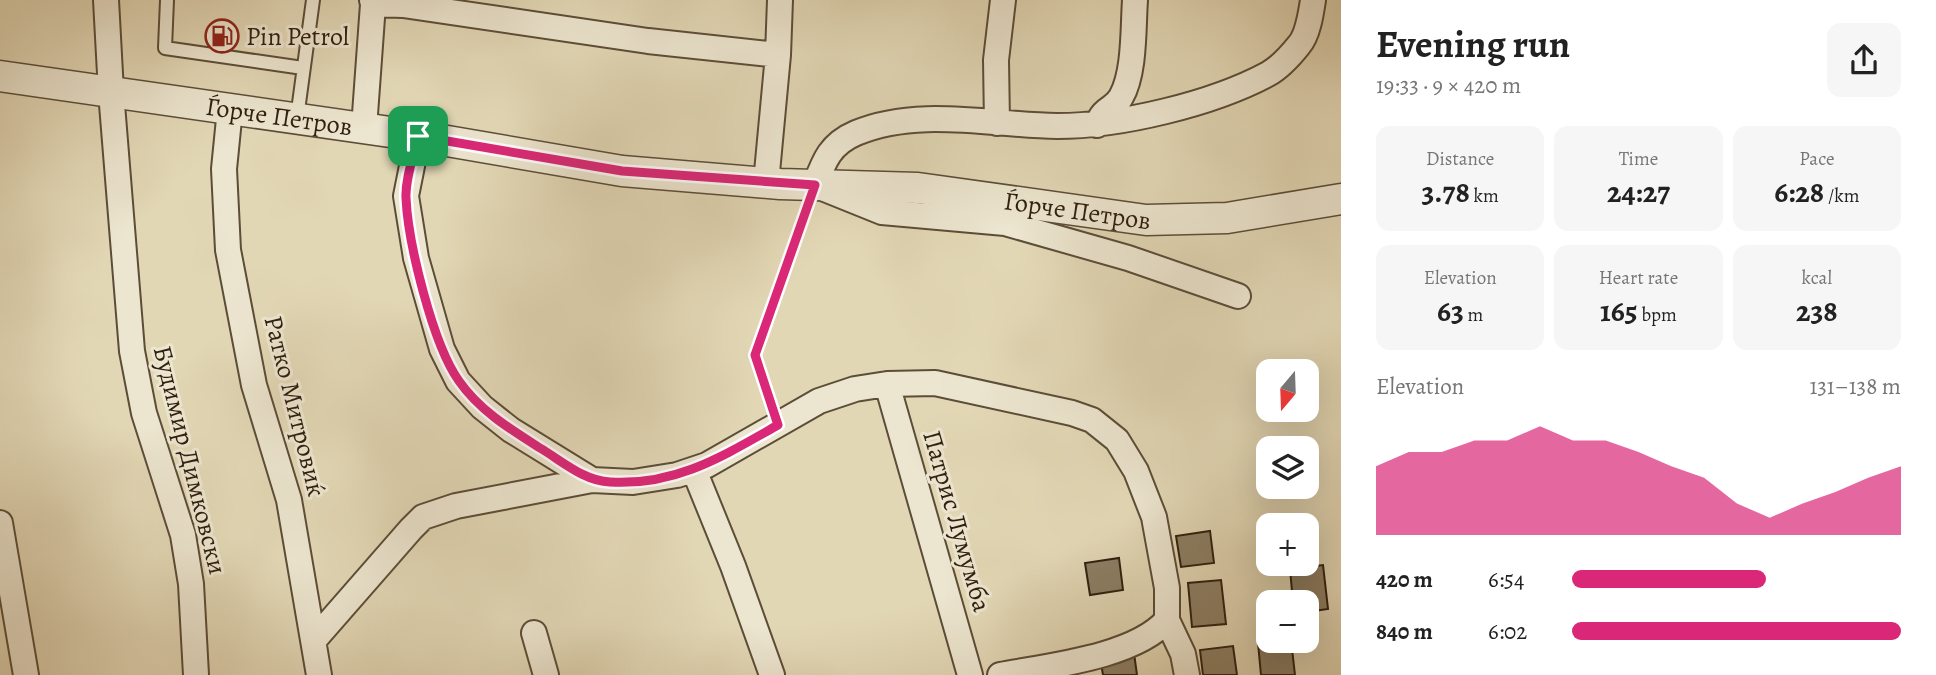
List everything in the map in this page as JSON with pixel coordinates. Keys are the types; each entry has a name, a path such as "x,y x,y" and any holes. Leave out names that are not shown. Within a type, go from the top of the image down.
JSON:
{"street":[{"path":"106,0 111,92"},
{"path":"766,183 778,55 780,0"},
{"path":"998,123 996,60 1003,0"},
{"path":"1097,125 1101,113 1121,99 1130,72 1135,0"},
{"path":"1238,296 1128,258 1005,223 883,212 815,185 827,153 855,133 898,122 948,119 1097,125 1186,105 1234,89 1270,73 1302,43 1314,0"},
{"path":"363,128 373,2 648,41 778,55"},
{"name":"Ѓорче Петров","path":"0,76 418,136 622,171 766,183 918,188 1146,220 1227,218 1341,199"},
{"name":"Будимир Димковски","path":"111,92 132,351 144,413 183,535 191,584 196,675"},
{"name":"Ратко Митровиќ","path":"230,109 224,169 228,250 254,385 289,500 319,675"},
{"path":"418,136 406,196 416,258 442,349 458,381 482,407 511,430 592,480"},
{"path":"314,640 423,517 456,506 592,480 633,482 677,475 694,470 819,401 855,389 887,384 935,383 1072,413 1091,420 1117,440 1136,471 1154,517 1167,588 1167,620 1183,654 1186,675"},
{"name":"Патрис Лумумба","path":"887,384 970,675"},
{"path":"694,470 733,566 772,675"},
{"path":"0,523 26,675"},
{"path":"1000,675 1088,658 1143,640 1167,620"},
{"path":"534,633 546,675"}],"lane":[{"path":"167,0 165,48 303,68"},
{"path":"297,118 313,0"}],"path":[{"path":"778,425 755,355 815,185"}],"building":[{"path":"1210,531 1214,563 1181,567 1176,536"},
{"path":"1119,558 1123,590 1090,595 1085,563"},
{"path":"1319,565 1323,565 1328,609 1319,610 1319,590 1292,590 1291,576 1319,576"},
{"path":"1221,580 1226,624 1192,627 1188,583"},
{"path":"1233,646 1237,675 1203,675 1200,650"},
{"path":"1134,653 1137,675 1103,675 1100,657"},
{"path":"1259,653 1292,653 1295,675 1261,675"}],"place":[{"name":"Pin Petrol","path":"222,36"}],"route":[{"path":"418,136 622,171 815,185 755,355 778,425 694,470 633,482 610,482 592,480 511,430 482,407 458,381 442,349 416,258 406,196 418,136"}]}
